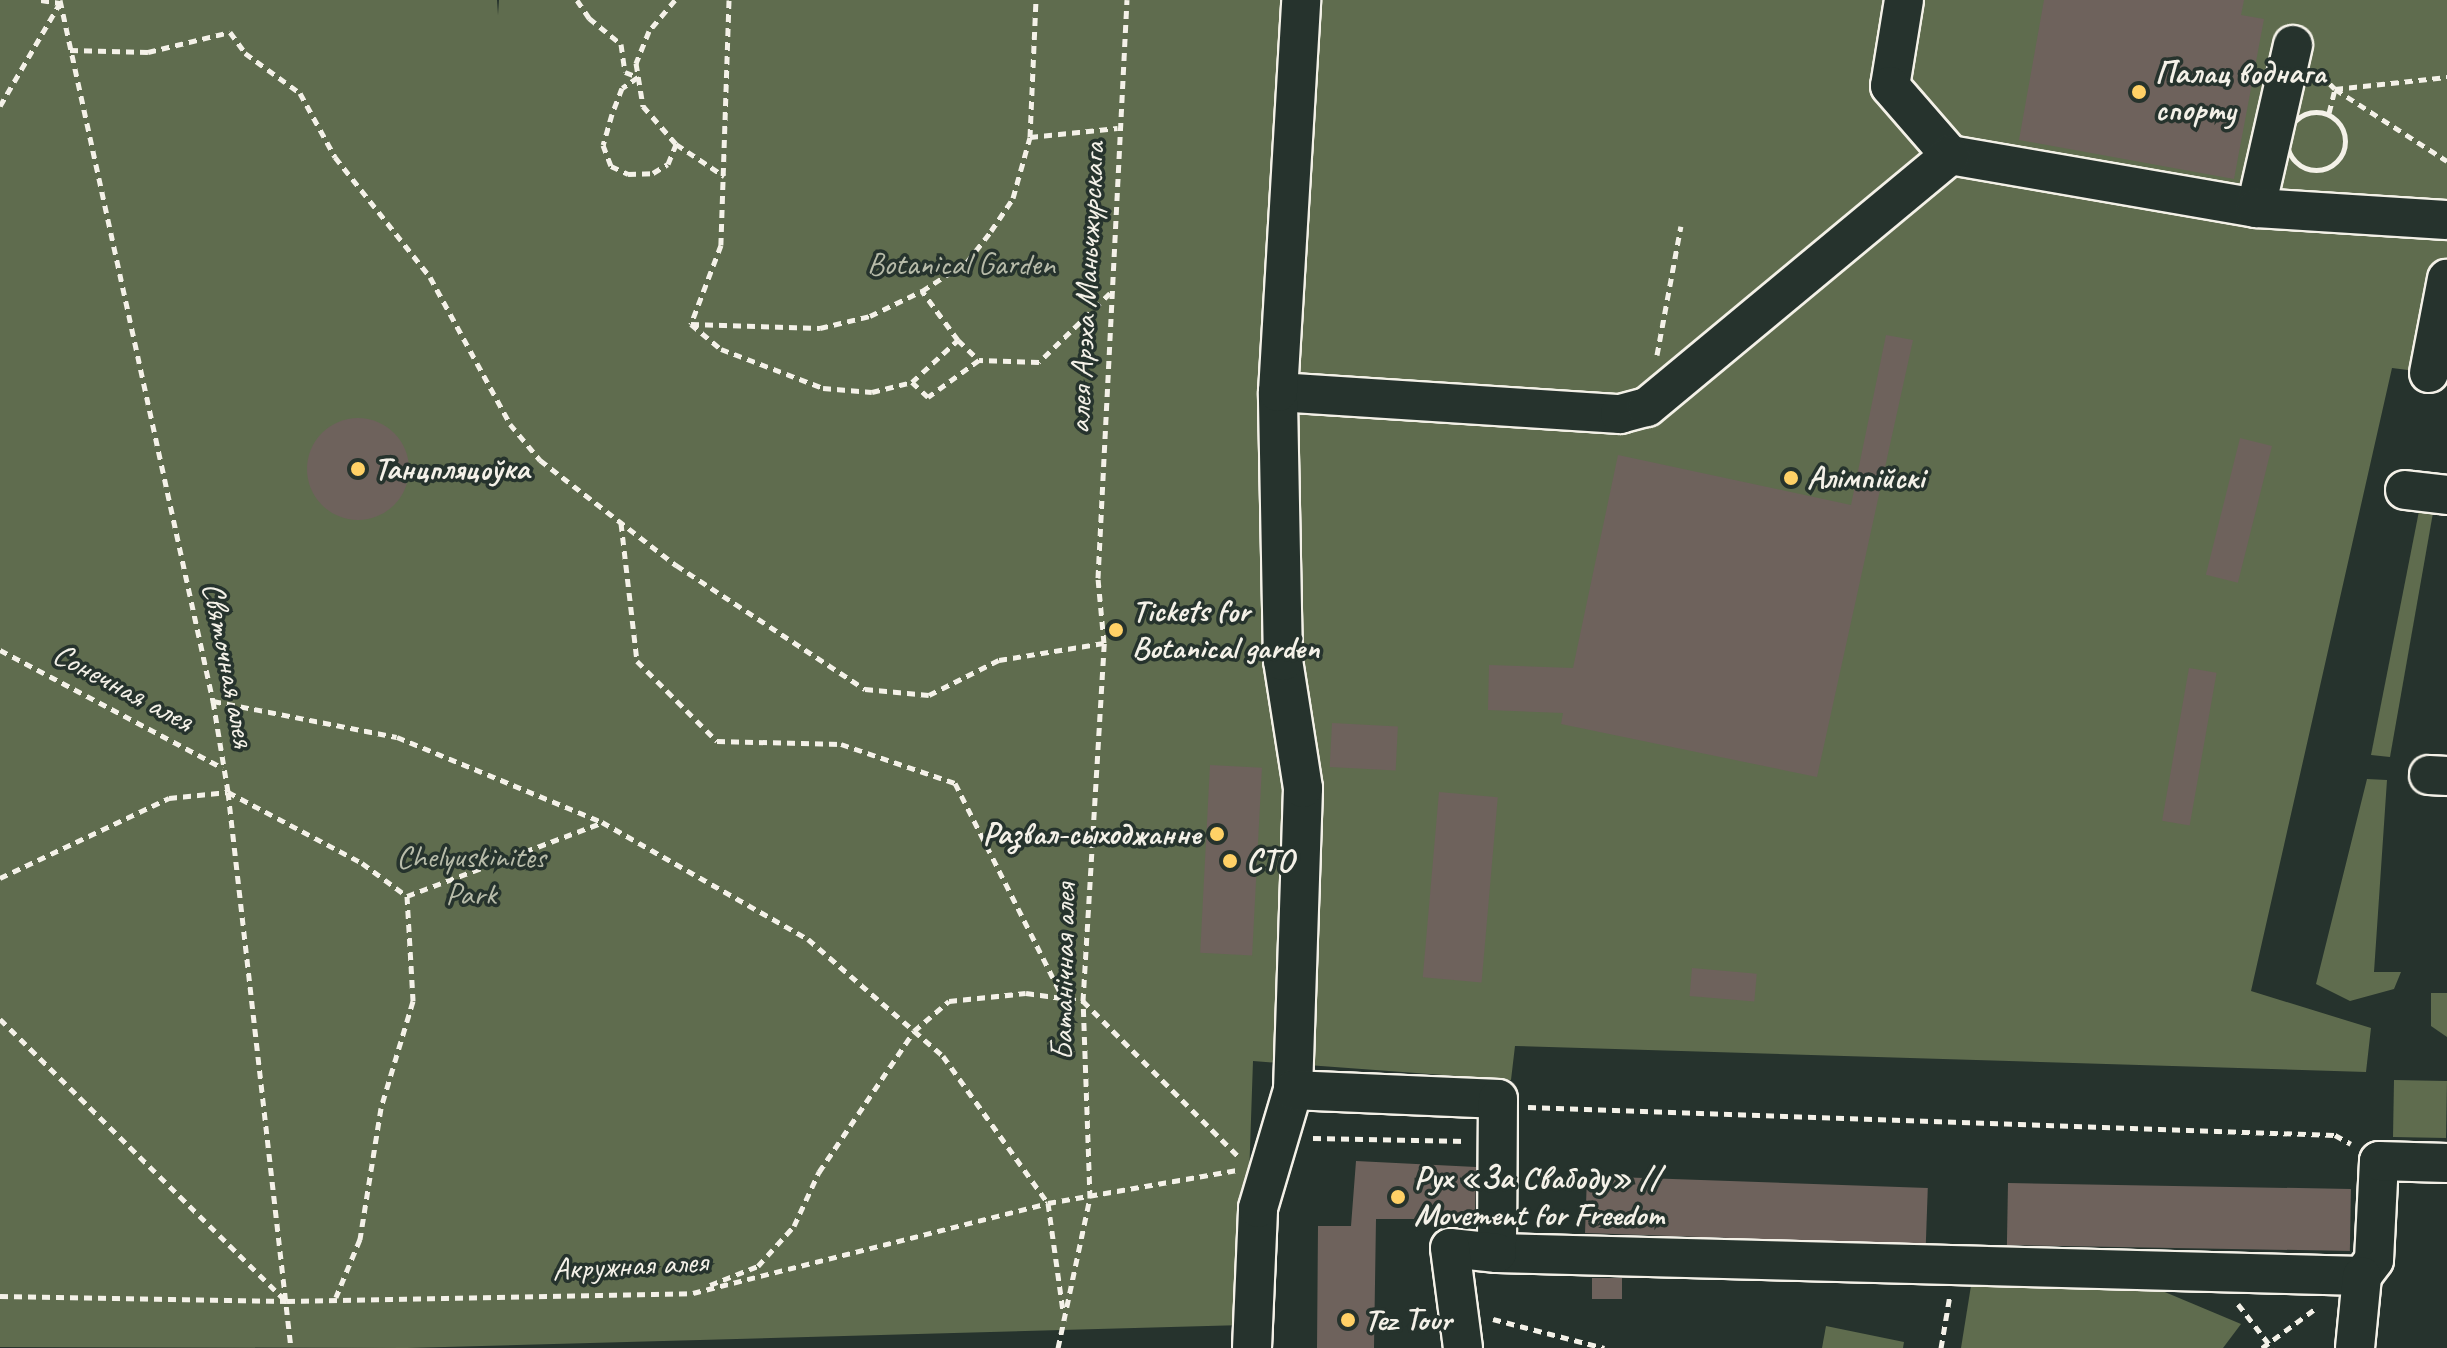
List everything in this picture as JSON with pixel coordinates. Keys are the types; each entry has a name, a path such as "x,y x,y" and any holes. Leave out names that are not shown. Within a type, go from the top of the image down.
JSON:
{"lane":[{"path":"1252,1348 1258,1208 1293,1090 1303,788 1283,661 1278,392 1301,0"},
{"path":"1904,0 1890,86 1950,155 2256,208 2447,220"},
{"path":"2256,208 2293,45"},
{"path":"1278,392 1620,414 1647,407 1950,155"},
{"path":"2429,373 2447,279"},
{"path":"2405,490 2447,495"},
{"path":"1293,1090 1498,1099 1497,1253"},
{"path":"2355,1348 2362,1276 2374,1260 2379,1161 2447,1163"},
{"path":"1463,1348 1450,1248 1497,1253 2362,1276"}],"path":[{"path":"0,106 59,1 41,0"},
{"path":"577,0 589,18 621,44 625,72 638,77"},
{"path":"675,0 649,31 636,63 643,106 676,144 724,176"},
{"path":"691,324 721,245 729,0"},
{"path":"691,324 820,328 870,316 922,291 967,262 1013,198 1030,137 1036,0"},
{"name":"алея Арэха Маньчжурскага","path":"1098,578 1118,128 1127,0"},
{"name":"Святочная алея","path":"59,1 213,701 228,792 291,1348"},
{"path":"70,50 148,52 230,32 245,53 300,93 335,157 430,277 510,424 540,460 621,523 790,643 865,689 929,695 999,660 1104,643"},
{"path":"2293,45 2335,89 2447,161"},
{"path":"638,77 622,88 612,114 603,145 611,166 628,174 653,173 668,164 676,144"},
{"path":"2335,89 2447,77"},
{"path":"2329,113 2335,89"},
{"path":"2329,113 2342,125 2346,142 2341,158 2327,169 2309,170 2294,161 2287,147 2288,130 2305,114 2329,113"},
{"path":"1030,137 1118,128"},
{"path":"1647,407 1681,226"},
{"path":"922,291 958,340 979,360"},
{"path":"912,382 928,397 979,360 1039,362 1110,293"},
{"path":"691,324 721,349 823,388 872,392 912,382 958,340"},
{"path":"621,523 637,661 717,741 841,744 955,783 1064,999"},
{"name":"Батанічная алея","path":"1063,1317 1090,1198 1083,1001 1104,643 1098,578"},
{"name":"Сонечная алея","path":"0,650 224,768"},
{"path":"213,701 397,737 602,822 808,939 943,1056 1048,1203 1063,1317 1058,1348"},
{"path":"0,878 169,798 228,792 362,863 407,896"},
{"path":"407,896 602,822"},
{"path":"336,1297 360,1239 381,1108 413,1001 407,896"},
{"path":"693,1293 758,1266 794,1226 819,1172 914,1031 949,1001 1026,993 1083,1001"},
{"name":"Акружная алея","path":"0,1296 287,1301 336,1297 693,1293 1048,1203 1090,1198 1249,1167 1083,1001"},
{"path":"0,1019 287,1301"},
{"path":"1498,1106 2335,1135 2379,1161"},
{"path":"1308,1138 1473,1141"},
{"path":"1941,1348 1954,1266"},
{"path":"2217,1274 2272,1348"},
{"path":"1458,1310 1604,1348"}],"green space":[{"path":"0,0 497,0 498,15 499,0 2447,0 2447,375 2392,368 2251,991 2371,1028 2366,1072 1515,1046 1511,1080 1253,1061 1244,1325 407,1348 0,1347"},
{"path":"2420,506 2434,507 2390,757 2371,755"},
{"path":"2367,779 2387,780 2374,972 2401,972 2394,989 2350,1001 2316,984"},
{"path":"2431,993 2447,993 2447,1037 2431,1026"},
{"path":"2394,1080 2447,1081 2446,1138 2393,1137"},
{"path":"1974,1267 2160,1290 2241,1324 2223,1348 1961,1348"},
{"path":"1826,1326 1904,1342 1903,1348 1822,1348"}],"building":[{"name":"Палац воднага спорту","path":"2044,0 2244,0 2241,15 2264,19 2234,179 2019,140"},
{"path":"1886,335 1913,340 1817,777 1561,724 1563,713 1488,710 1489,665 1573,668 1618,455 1851,505"},
{"name":"Танцпляцоўка","path":"358,418 378,422 394,433 405,449 409,469 405,489 394,505 378,516 358,520 338,516 322,505 311,489 307,469 311,449 322,433 338,422"},
{"path":"2240,438 2272,446 2238,583 2206,575"},
{"path":"2189,668 2217,673 2190,826 2162,821"},
{"path":"1332,723 1398,726 1396,770 1330,767"},
{"name":"СТО","path":"1210,765 1262,768 1252,955 1200,953"},
{"path":"1439,792 1498,797 1482,982 1423,977"},
{"path":"1692,968 1757,974 1754,1002 1690,996"},
{"path":"1356,1161 1476,1167 1475,1219 1376,1219 1374,1348 1317,1348 1318,1226 1351,1226"},
{"path":"1587,1176 1928,1188 1926,1245 1585,1233"},
{"path":"2008,1183 2351,1189 2350,1251 2007,1245"},
{"path":"1592,1278 1622,1278 1622,1299 1592,1299"}],"place":[{"name":"Палац воднага спорту","path":"2139,92"},
{"name":"Танцпляцоўка","path":"358,469"},
{"name":"Алімпійскі","path":"1791,478"},
{"name":"Tickets for Botanical garden","path":"1116,630"},
{"name":"Развал-сыходжанне","path":"1217,834"},
{"name":"СТО","path":"1230,861"},
{"name":"Рух «За Свабоду» // Movement for Freedom","path":"1398,1197"},
{"name":"Tez Tour","path":"1348,1320"}],"park label":[{"name":"Botanical Garden","path":"961,264"},
{"name":"Chelyuskinites Park","path":"471,876"}]}
